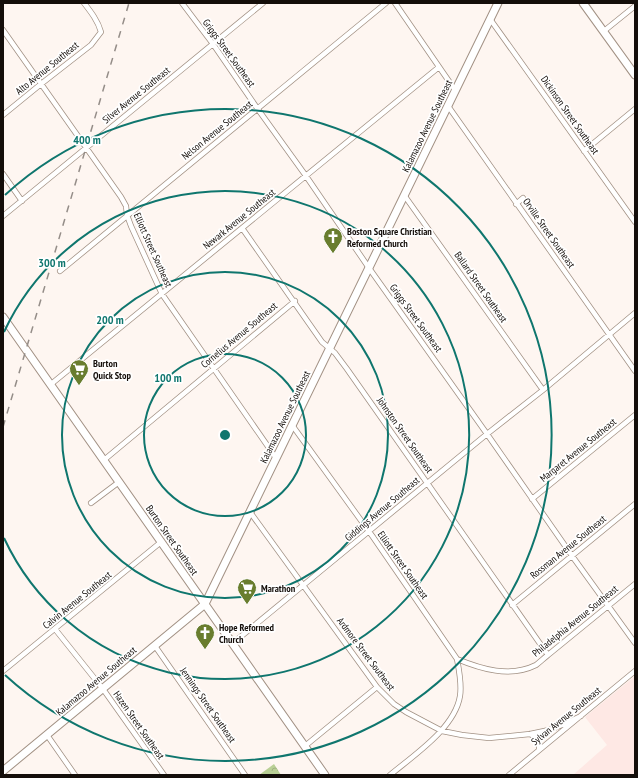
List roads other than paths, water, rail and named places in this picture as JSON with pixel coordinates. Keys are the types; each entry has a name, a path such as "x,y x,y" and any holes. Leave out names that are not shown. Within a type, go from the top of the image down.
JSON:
{"main road":[{"name":"Kalamazoo Avenue Southeast","path":"3,771 205,604 498,3"},
{"path":"583,3 635,75"},
{"name":"Burton Street Southeast","path":"3,317 325,775"}],"street":[{"name":"Alto Avenue Southeast","path":"3,115 40,84 91,45 101,32 96,20 84,3"},
{"name":"Griggs Street Southeast","path":"182,3 213,44 369,268 635,643"},
{"name":"Silver Avenue Southeast","path":"3,216 263,3"},
{"name":"Nelson Avenue Southeast","path":"60,271 386,3"},
{"path":"395,3 455,90"},
{"path":"604,31 635,6"},
{"name":"Dickinson Street Southeast","path":"490,19 635,222"},
{"name":"Elliott Street Southeast","path":"3,30 121,197 126,206 127,215 131,226 162,294 276,458"},
{"name":"Newark Avenue Southeast","path":"50,385 439,68"},
{"name":"Orville Street Southeast","path":"448,106 635,371"},
{"path":"584,150 635,109"},
{"path":"3,174 22,201"},
{"name":"Ballard Street Southeast","path":"404,195 543,390"},
{"path":"516,204 523,198"},
{"name":"Johnston Street Southeast","path":"242,228 295,301 322,342 335,353 347,369 548,655"},
{"name":"Cornelius Avenue Southeast","path":"104,460 295,301"},
{"name":"Giddings Avenue Southeast","path":"233,643 635,314"},
{"name":"Margaret Avenue Southeast","path":"532,499 635,415"},
{"name":"Elliott Street Southeast","path":"292,425 369,531 457,659"},
{"path":"91,503 119,482"},
{"name":"Rossman Avenue Southeast","path":"512,605 635,504"},
{"name":"Ardmore Street Southeast","path":"250,512 377,687 394,704 406,712 442,731 489,738 530,734 549,730 581,716"},
{"name":"Calvin Avenue Southeast","path":"3,671 161,542"},
{"name":"Philadelphia Avenue Southeast","path":"457,659 498,671 522,669 536,664 635,584"},
{"name":"Hazen Street Southeast","path":"55,629 103,688 164,775"},
{"name":"Jennings Street Southeast","path":"155,646 245,775"},
{"path":"390,775 442,731 457,708 460,695 460,672 457,659"},
{"name":"Sylvan Avenue Southeast","path":"509,775 635,671"},
{"path":"305,746 377,687"},
{"path":"530,734 535,736 540,744 539,750"},
{"path":"47,735 75,775"}],"railway":[{"path":"3,427 129,3"}],"place":[{"name":"Boston Square Christian Reformed Church","path":"333,254"},
{"name":"Burton Quick Stop","path":"79,386"},
{"name":"Marathon","path":"247,605"},
{"name":"Hope Reformed Church","path":"205,650"}]}
